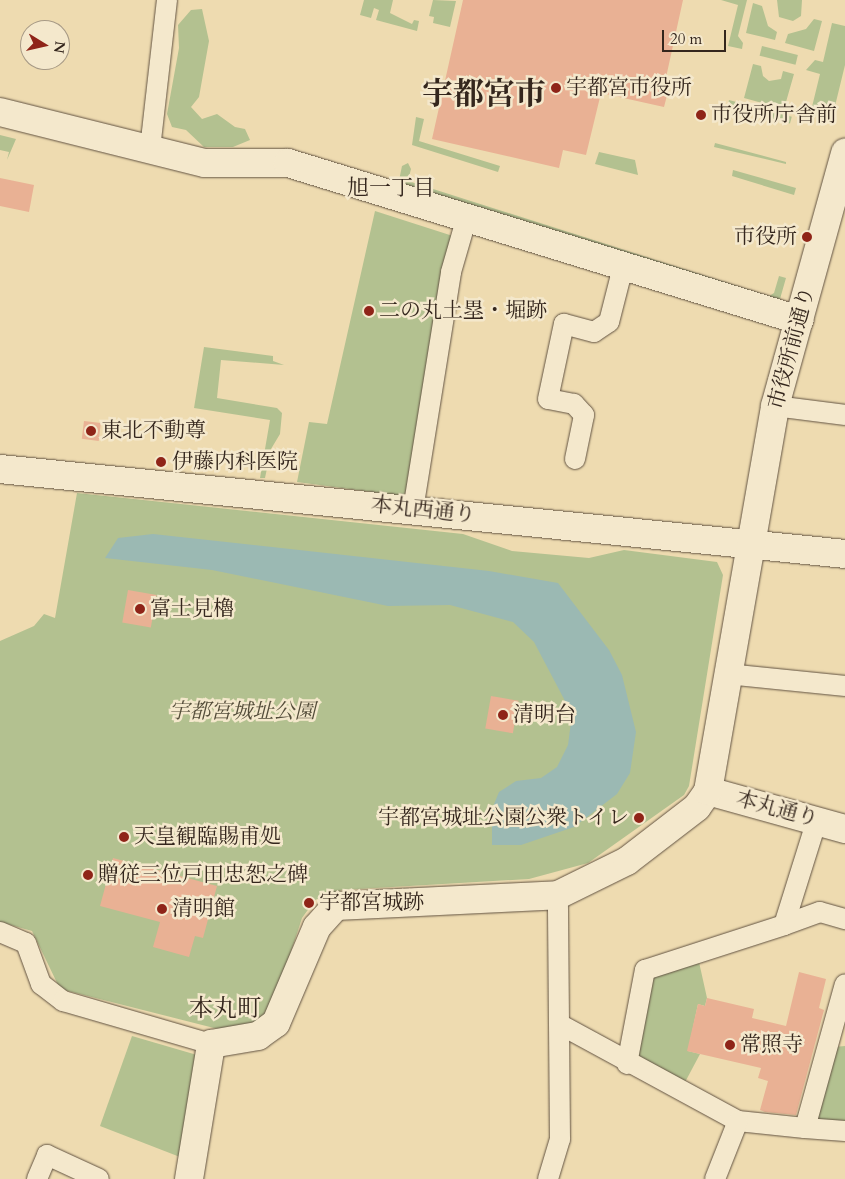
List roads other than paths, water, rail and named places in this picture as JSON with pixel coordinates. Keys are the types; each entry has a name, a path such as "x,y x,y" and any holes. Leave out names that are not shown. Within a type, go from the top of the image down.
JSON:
{"street":[{"path":"150,149 167,0"},
{"path":"0,112 205,163 288,163 466,220 799,320"},
{"name":"市役所前通り","path":"708,790 748,544 775,406 843,168"},
{"path":"413,510 450,272 466,220"},
{"path":"575,459 584,416 574,404 548,399 564,324 594,332 609,322 623,266"},
{"path":"775,406 845,415"},
{"name":"本丸西通り","path":"0,469 845,554"},
{"path":"727,674 845,686"},
{"path":"0,932 26,943 41,984 63,1001 211,1044 258,1036 276,1023 317,927 336,906 558,895 628,861 697,807 708,790"},
{"name":"本丸通り","path":"708,790 845,829"},
{"path":"784,925 817,820"},
{"path":"548,1179 560,1139 561,1025 558,895"},
{"path":"627,1064 645,970 820,912 845,919"},
{"path":"805,1128 838,1034 845,984"},
{"path":"561,1025 627,1064 738,1121 845,1131"},
{"path":"189,1179 211,1044"},
{"path":"715,1179 738,1121"},
{"path":"36,1179 47,1155 99,1179"}],"water":[{"path":"153,534 489,571 558,583 609,650 622,675 636,732 630,773 617,794 574,827 521,845 492,845 492,809 499,792 516,781 541,778 557,767 568,745 571,722 564,699 534,642 513,622 450,605 388,606 212,570 105,558 118,538"}],"place":[{"name":"宇都宮市役所","path":"556,88"},
{"name":"市役所庁舎前","path":"701,115"},
{"name":"市役所","path":"807,237"},
{"name":"二の丸土塁・堀跡","path":"369,311"},
{"name":"東北不動尊","path":"91,431"},
{"name":"伊藤内科医院","path":"161,462"},
{"name":"富士見櫓","path":"140,609"},
{"name":"清明台","path":"503,715"},
{"name":"宇都宮城址公園公衆トイレ","path":"639,818"},
{"name":"天皇観臨賜甫処","path":"124,837"},
{"name":"贈従三位戸田忠恕之碑","path":"88,875"},
{"name":"宇都宮城跡","path":"309,903"},
{"name":"清明館","path":"162,909"},
{"name":"常照寺","path":"730,1045"}],"district":[{"name":"宇都宮市","path":"484,95"},
{"name":"旭一丁目","path":"391,189"},
{"name":"本丸町","path":"225,1009"}],"park label":[{"name":"宇都宮城址公園","path":"242,712"}]}
